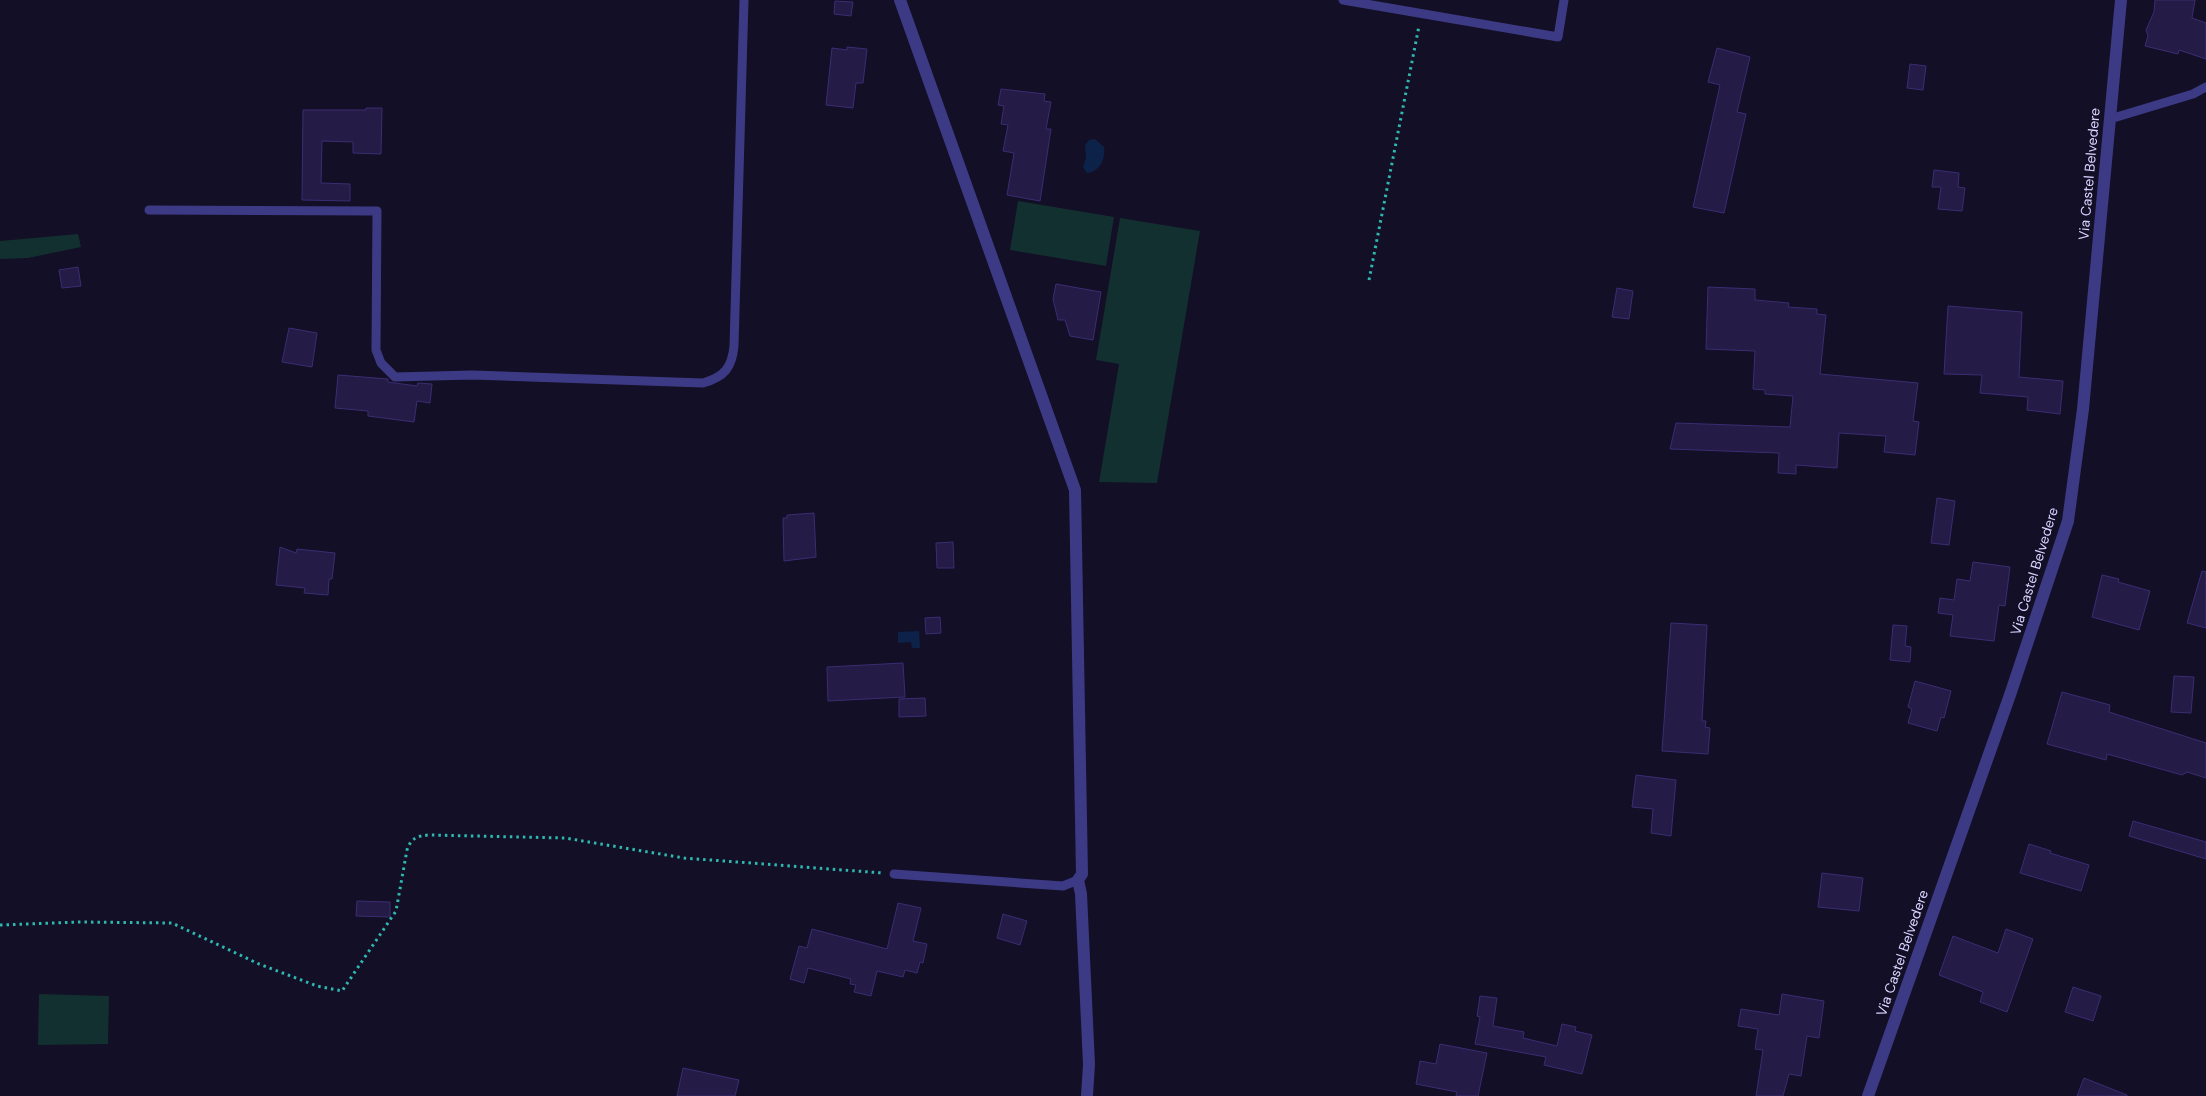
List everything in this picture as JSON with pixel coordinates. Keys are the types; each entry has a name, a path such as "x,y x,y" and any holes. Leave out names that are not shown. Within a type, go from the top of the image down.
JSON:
{"street":[{"path":"900,0 1074,490 1082,874 1078,880 1081,894 1089,1054 1087,1096"},
{"name":"Via Castel Belvedere","path":"1868,1096 2011,692 2068,521 2083,408 2121,0"}],"lane":[{"path":"148,210 377,210 376,350 381,363 395,377 472,375 703,382 718,378 726,370 733,358 734,346 744,0"},
{"path":"1343,0 1558,37 1564,0"},
{"path":"2110,119 2193,94 2206,87"},
{"path":"894,874 1063,886 1078,880"}],"path":[{"path":"1369,280 1421,13"},
{"path":"0,925 80,922 172,923 259,964 317,986 342,991 396,911 407,850 410,842 417,836 429,834 564,838 684,858 894,874"}],"green space":[{"path":"1018,201 1114,217 1106,266 1010,250"},
{"path":"1120,218 1200,231 1157,483 1099,482 1119,364 1096,360"},
{"path":"78,234 81,247 28,258 0,259 0,241"},
{"path":"39,994 109,996 108,1044 38,1045"}],"water":[{"path":"1095,139 1104,147 1104,156 1099,167 1087,173 1083,167 1086,158 1085,145 1089,140"},
{"path":"919,631 920,648 912,648 911,642 898,643 898,632"}],"building":[{"path":"2155,0 2195,0 2192,18 2206,23 2206,59 2179,50 2178,54 2145,46 2148,36 2146,30 2154,12"},
{"path":"835,1 853,2 851,16 834,14"},
{"path":"847,47 867,49 863,83 856,83 853,108 826,105 832,48 847,50"},
{"path":"1717,48 1750,57 1737,112 1746,114 1724,213 1693,207 1720,85 1708,82"},
{"path":"1910,64 1926,66 1923,90 1907,88"},
{"path":"1001,89 1045,94 1044,101 1051,102 1046,129 1051,129 1040,201 1007,195 1014,153 1003,151 1008,125 1001,124 1004,106 998,105"},
{"path":"366,108 382,108 381,154 353,153 353,142 322,141 321,183 350,184 350,201 302,200 303,110 366,110"},
{"path":"1934,170 1959,173 1958,187 1965,188 1962,211 1938,209 1941,187 1932,187"},
{"path":"78,267 81,286 62,288 59,270"},
{"path":"1056,284 1101,292 1093,340 1070,336 1065,320 1058,320 1053,299"},
{"path":"1708,287 1755,289 1755,300 1789,303 1788,307 1817,309 1817,314 1826,315 1820,374 1918,383 1913,421 1919,422 1915,455 1884,452 1886,436 1839,433 1837,468 1796,465 1796,474 1778,473 1779,453 1670,449 1676,423 1790,427 1793,396 1765,394 1765,390 1753,389 1755,351 1706,349"},
{"path":"1617,288 1633,291 1629,319 1612,317"},
{"path":"1948,306 2022,312 2019,377 2063,381 2060,414 2027,410 2028,397 1980,393 1982,375 1944,374"},
{"path":"289,328 317,333 312,367 282,362"},
{"path":"338,375 388,379 388,382 417,386 418,383 432,384 430,403 417,401 414,422 368,416 368,411 335,408"},
{"path":"1937,498 1955,501 1949,545 1931,543"},
{"path":"814,513 816,557 784,561 783,518 787,518 787,515"},
{"path":"953,542 954,568 937,568 936,543"},
{"path":"280,547 296,553 297,549 335,553 332,579 329,579 328,595 304,593 305,588 276,585"},
{"path":"1973,562 2010,567 2005,606 1999,605 1994,641 1950,636 1953,615 1938,613 1940,598 1954,600 1957,579 1970,581"},
{"path":"2202,571 2206,572 2206,628 2187,623"},
{"path":"2102,575 2119,579 2118,582 2150,591 2139,630 2092,617"},
{"path":"940,617 941,633 926,634 925,618"},
{"path":"1671,623 1707,625 1702,721 1706,721 1705,727 1710,728 1708,754 1662,751"},
{"path":"1893,625 1907,626 1905,646 1911,647 1910,662 1890,660"},
{"path":"903,663 905,697 828,701 827,667"},
{"path":"2174,676 2194,677 2191,713 2171,712"},
{"path":"1915,681 1951,691 1944,718 1941,717 1937,731 1908,723 1912,709 1908,707"},
{"path":"2062,692 2110,705 2109,712 2206,743 2206,778 2187,772 2182,775 2107,754 2106,760 2047,744"},
{"path":"925,698 926,716 899,717 899,699"},
{"path":"1636,775 1676,780 1671,836 1651,833 1653,809 1632,807"},
{"path":"2133,821 2206,842 2206,859 2129,836"},
{"path":"2029,844 2051,851 2050,853 2089,865 2081,891 2020,873"},
{"path":"1822,873 1863,878 1859,911 1818,907"},
{"path":"357,901 390,902 390,917 356,916"},
{"path":"898,903 921,908 913,941 927,944 923,963 920,962 917,973 905,970 903,977 877,971 871,996 854,992 856,985 850,984 851,979 808,968 804,983 790,979 799,946 807,948 812,929 887,949"},
{"path":"1003,914 1027,921 1020,945 997,938"},
{"path":"2006,929 2033,939 2007,1012 1980,1002 1983,992 1939,975 1953,936 1998,953"},
{"path":"2073,987 2101,996 2093,1021 2065,1012"},
{"path":"1782,994 1824,1001 1819,1038 1807,1036 1801,1076 1789,1074 1783,1096 1756,1096 1763,1050 1755,1049 1758,1029 1738,1026 1741,1009 1779,1015"},
{"path":"1480,996 1497,998 1493,1026 1524,1032 1523,1038 1557,1046 1562,1024 1576,1027 1575,1031 1592,1035 1582,1074 1544,1065 1546,1057 1475,1044 1480,1017 1477,1016"},
{"path":"1440,1044 1487,1053 1478,1096 1456,1096 1457,1092 1416,1084 1420,1061 1436,1064"},
{"path":"683,1068 739,1080 735,1096 677,1096"},
{"path":"2084,1078 2127,1095 2127,1096 2077,1096"}]}
